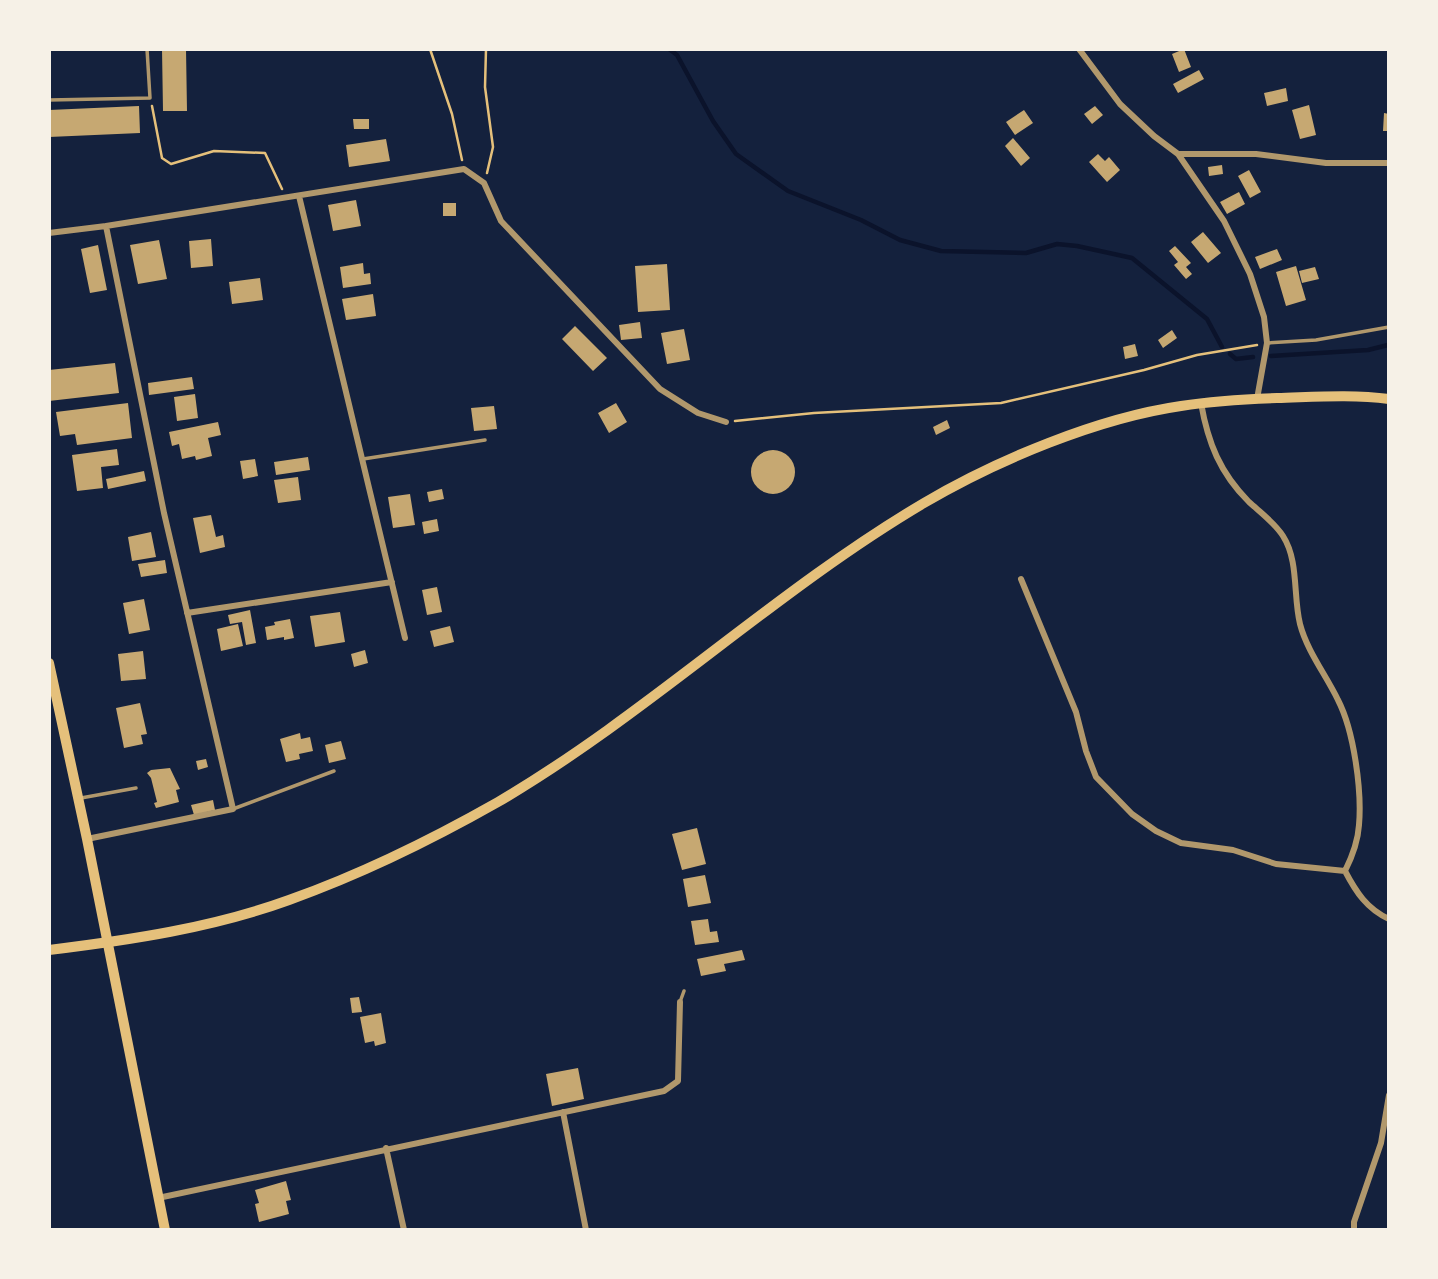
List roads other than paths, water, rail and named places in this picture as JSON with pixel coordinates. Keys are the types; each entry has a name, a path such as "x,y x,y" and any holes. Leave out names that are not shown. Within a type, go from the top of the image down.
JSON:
{"highway":[{"path":"49,950 165,933 220,921 288,901 419,846 501,800 598,737 872,535 925,502 1020,455 1077,433 1179,406 1257,398 1389,398"}],"main road":[{"path":"49,663 79,799 165,1230"}],"street":[{"path":"1079,49 1120,104 1178,155 1224,221 1250,274 1264,317 1267,343 1257,398"},
{"path":"1178,155 1256,155 1326,163 1389,163"},
{"path":"49,233 464,169 484,183 501,221 660,389 698,413 726,422"},
{"path":"299,196 405,638"},
{"path":"87,839 233,809 164,513 106,226"},
{"path":"1201,404 1208,439 1223,469 1240,493 1282,534 1294,575 1300,625 1340,704 1349,733 1360,806 1359,828 1345,871 1362,899 1377,913 1389,919"},
{"path":"1021,579 1076,712 1096,777 1132,814 1156,831 1181,843 1233,850 1276,864 1345,871"},
{"path":"187,613 392,582"},
{"path":"158,1198 664,1091 678,1081 680,1002"},
{"path":"1354,1230 1354,1222 1381,1143 1389,1095"},
{"path":"563,1112 586,1230"},
{"path":"386,1149 404,1230"}],"lane":[{"path":"49,100 150,98 147,49"},
{"path":"1267,343 1316,340 1389,327"},
{"path":"361,460 485,440"},
{"path":"233,809 334,771"},
{"path":"79,799 136,788"},
{"path":"680,1002 684,990"}],"waterway":[{"path":"669,49 677,55 713,121 736,154 788,191 861,220 900,240 941,251 1026,253 1057,244 1132,258 1207,319 1222,347"},
{"path":"1271,356 1368,350 1388,345"},
{"path":"1230,354 1236,359 1253,357"}]}
